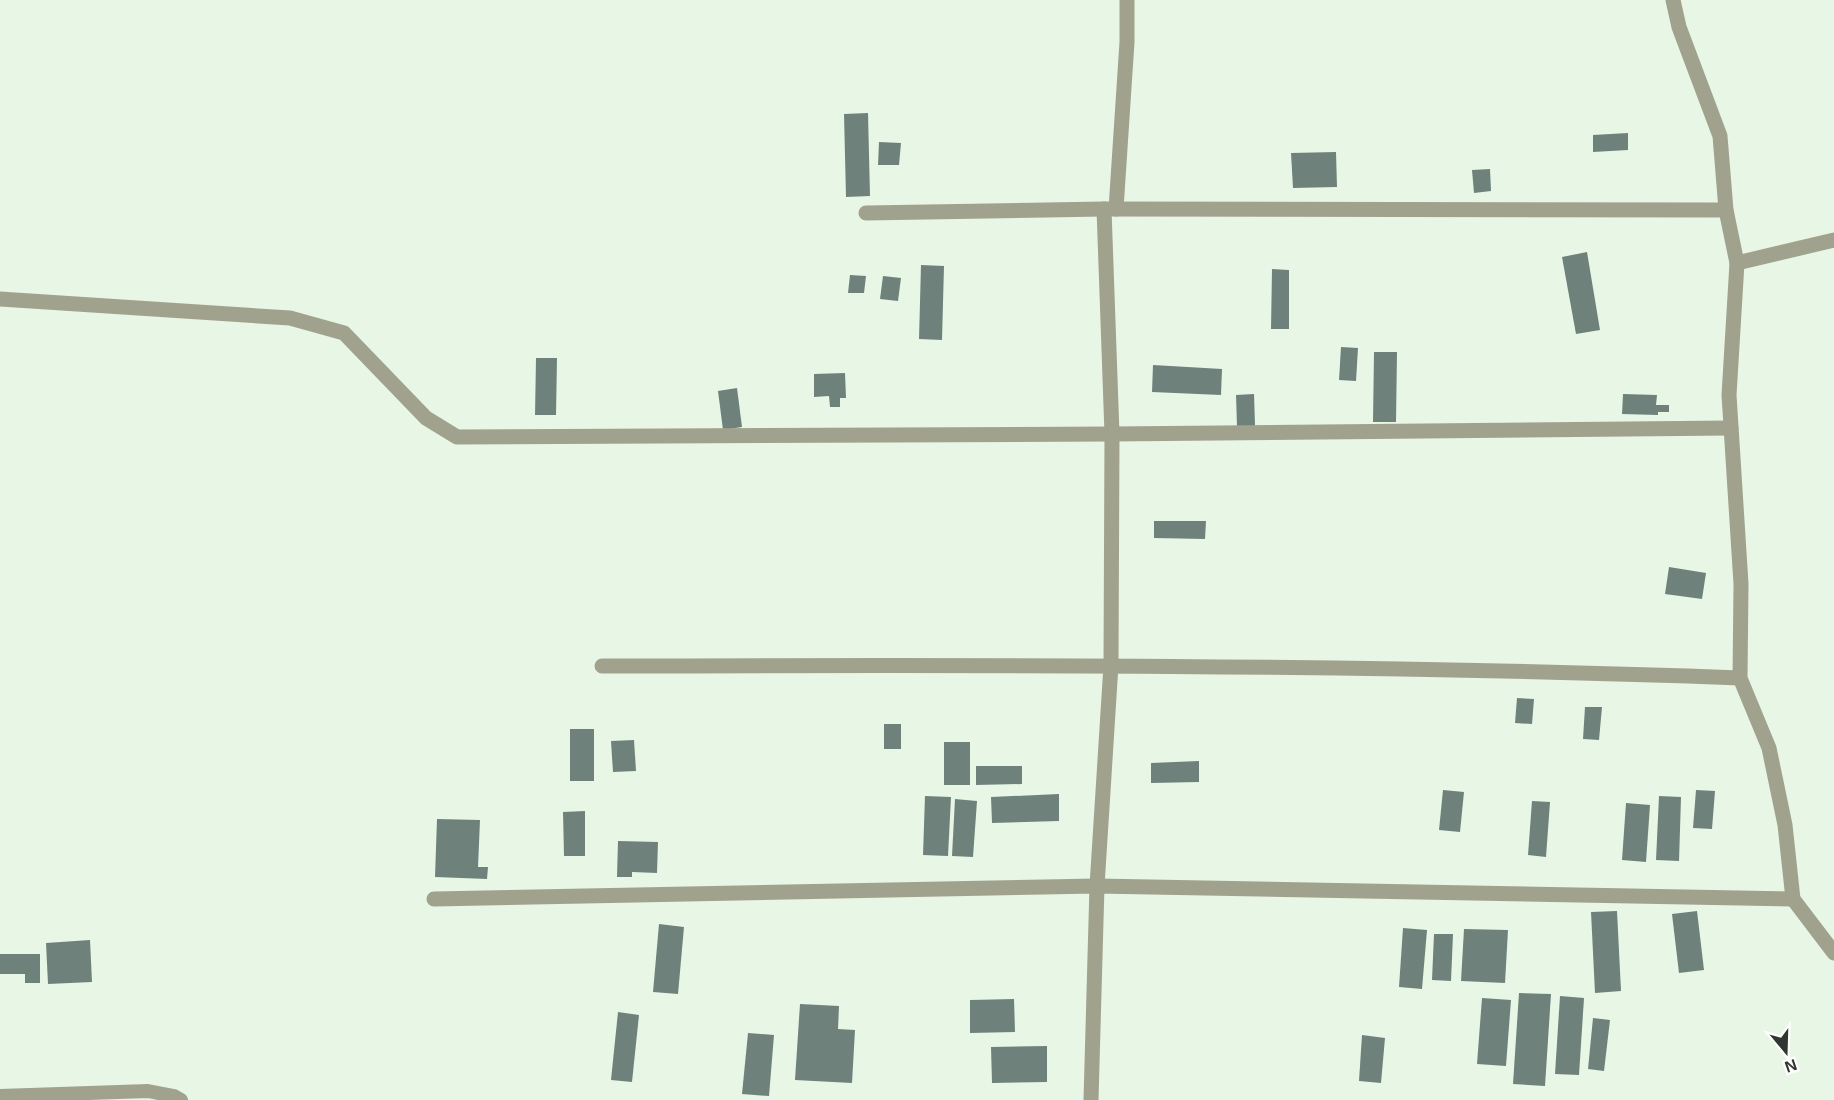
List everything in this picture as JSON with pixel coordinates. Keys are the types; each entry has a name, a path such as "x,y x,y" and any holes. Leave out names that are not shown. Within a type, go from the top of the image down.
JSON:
{"street":[{"path":"1091,1100 1097,886 1111,665 1110,209 1127,42 1127,0"},
{"path":"1673,0 1679,27 1720,136 1726,210 1737,263 1729,395 1741,584 1740,678 1769,748 1785,825 1793,899 1834,953"},
{"path":"866,213 1110,209 1726,210"},
{"path":"1737,263 1834,240"},
{"path":"0,299 290,318 344,333 426,418 457,437 1731,428"},
{"path":"602,666 1111,665 1544,671 1740,678"},
{"path":"434,899 1097,886 1793,899"}],"lane":[{"path":"0,1096 148,1091 174,1095 182,1100"}],"building":[{"path":"868,113 870,196 846,197 844,114"},
{"path":"1628,133 1628,150 1593,152 1593,135"},
{"path":"879,142 901,143 899,165 878,165"},
{"path":"1336,152 1337,187 1293,188 1291,153"},
{"path":"1490,169 1491,191 1474,193 1472,170"},
{"path":"1587,252 1600,330 1576,334 1562,257"},
{"path":"921,265 944,266 942,340 919,339"},
{"path":"1272,269 1289,270 1289,329 1271,329"},
{"path":"850,275 866,276 864,293 848,293"},
{"path":"883,276 901,278 898,301 880,299"},
{"path":"1341,347 1358,348 1356,381 1339,380"},
{"path":"1374,352 1397,352 1396,422 1373,422"},
{"path":"536,358 557,358 556,415 535,415"},
{"path":"1153,365 1222,369 1221,395 1152,392"},
{"path":"845,373 846,398 840,398 840,407 830,407 829,396 814,397 814,374"},
{"path":"737,388 742,427 723,430 718,391"},
{"path":"1254,394 1255,426 1237,427 1236,395"},
{"path":"1623,394 1657,395 1656,405 1669,405 1669,412 1658,412 1658,415 1622,414"},
{"path":"1154,521 1206,521 1205,539 1154,538"},
{"path":"1669,567 1706,573 1702,599 1665,594"},
{"path":"1517,698 1534,699 1532,724 1515,723"},
{"path":"1585,707 1602,707 1599,740 1583,739"},
{"path":"884,724 901,724 901,749 884,749"},
{"path":"570,729 594,729 594,781 570,781"},
{"path":"634,740 636,771 613,772 611,741"},
{"path":"944,742 970,742 970,785 944,785"},
{"path":"1199,761 1199,782 1151,783 1151,763"},
{"path":"976,766 1022,766 1022,784 976,785"},
{"path":"1443,790 1464,792 1460,832 1439,830"},
{"path":"1696,790 1715,791 1712,829 1693,828"},
{"path":"1059,794 1059,821 992,823 991,797"},
{"path":"925,796 951,797 948,856 923,855"},
{"path":"1659,796 1681,797 1679,861 1656,860"},
{"path":"955,799 977,801 973,857 952,856"},
{"path":"1532,801 1550,802 1546,857 1528,855"},
{"path":"1626,803 1650,805 1646,862 1622,860"},
{"path":"585,811 585,856 564,856 563,812"},
{"path":"437,819 480,820 478,867 488,867 487,879 435,877"},
{"path":"618,841 658,842 657,873 632,872 632,877 617,877"},
{"path":"1617,911 1621,991 1595,993 1591,912"},
{"path":"1697,911 1704,970 1679,973 1672,914"},
{"path":"659,924 684,927 678,994 653,992"},
{"path":"1403,928 1427,930 1422,989 1399,987"},
{"path":"1464,929 1508,930 1505,983 1461,981"},
{"path":"1434,934 1453,934 1451,981 1432,980"},
{"path":"90,940 92,982 48,984 46,943"},
{"path":"0,954 40,954 40,983 25,983 25,974 0,974"},
{"path":"1519,993 1551,994 1545,1086 1513,1084"},
{"path":"1560,996 1584,998 1579,1075 1555,1074"},
{"path":"1482,998 1511,1000 1506,1066 1477,1064"},
{"path":"1014,999 1015,1032 970,1033 970,1000"},
{"path":"800,1004 839,1006 838,1029 855,1030 852,1083 795,1080"},
{"path":"618,1012 639,1015 632,1082 611,1080"},
{"path":"1593,1018 1610,1020 1604,1071 1588,1069"},
{"path":"748,1033 774,1035 769,1096 742,1094"},
{"path":"1362,1035 1385,1038 1381,1083 1359,1081"},
{"path":"1047,1046 1047,1082 992,1083 991,1047"}]}
